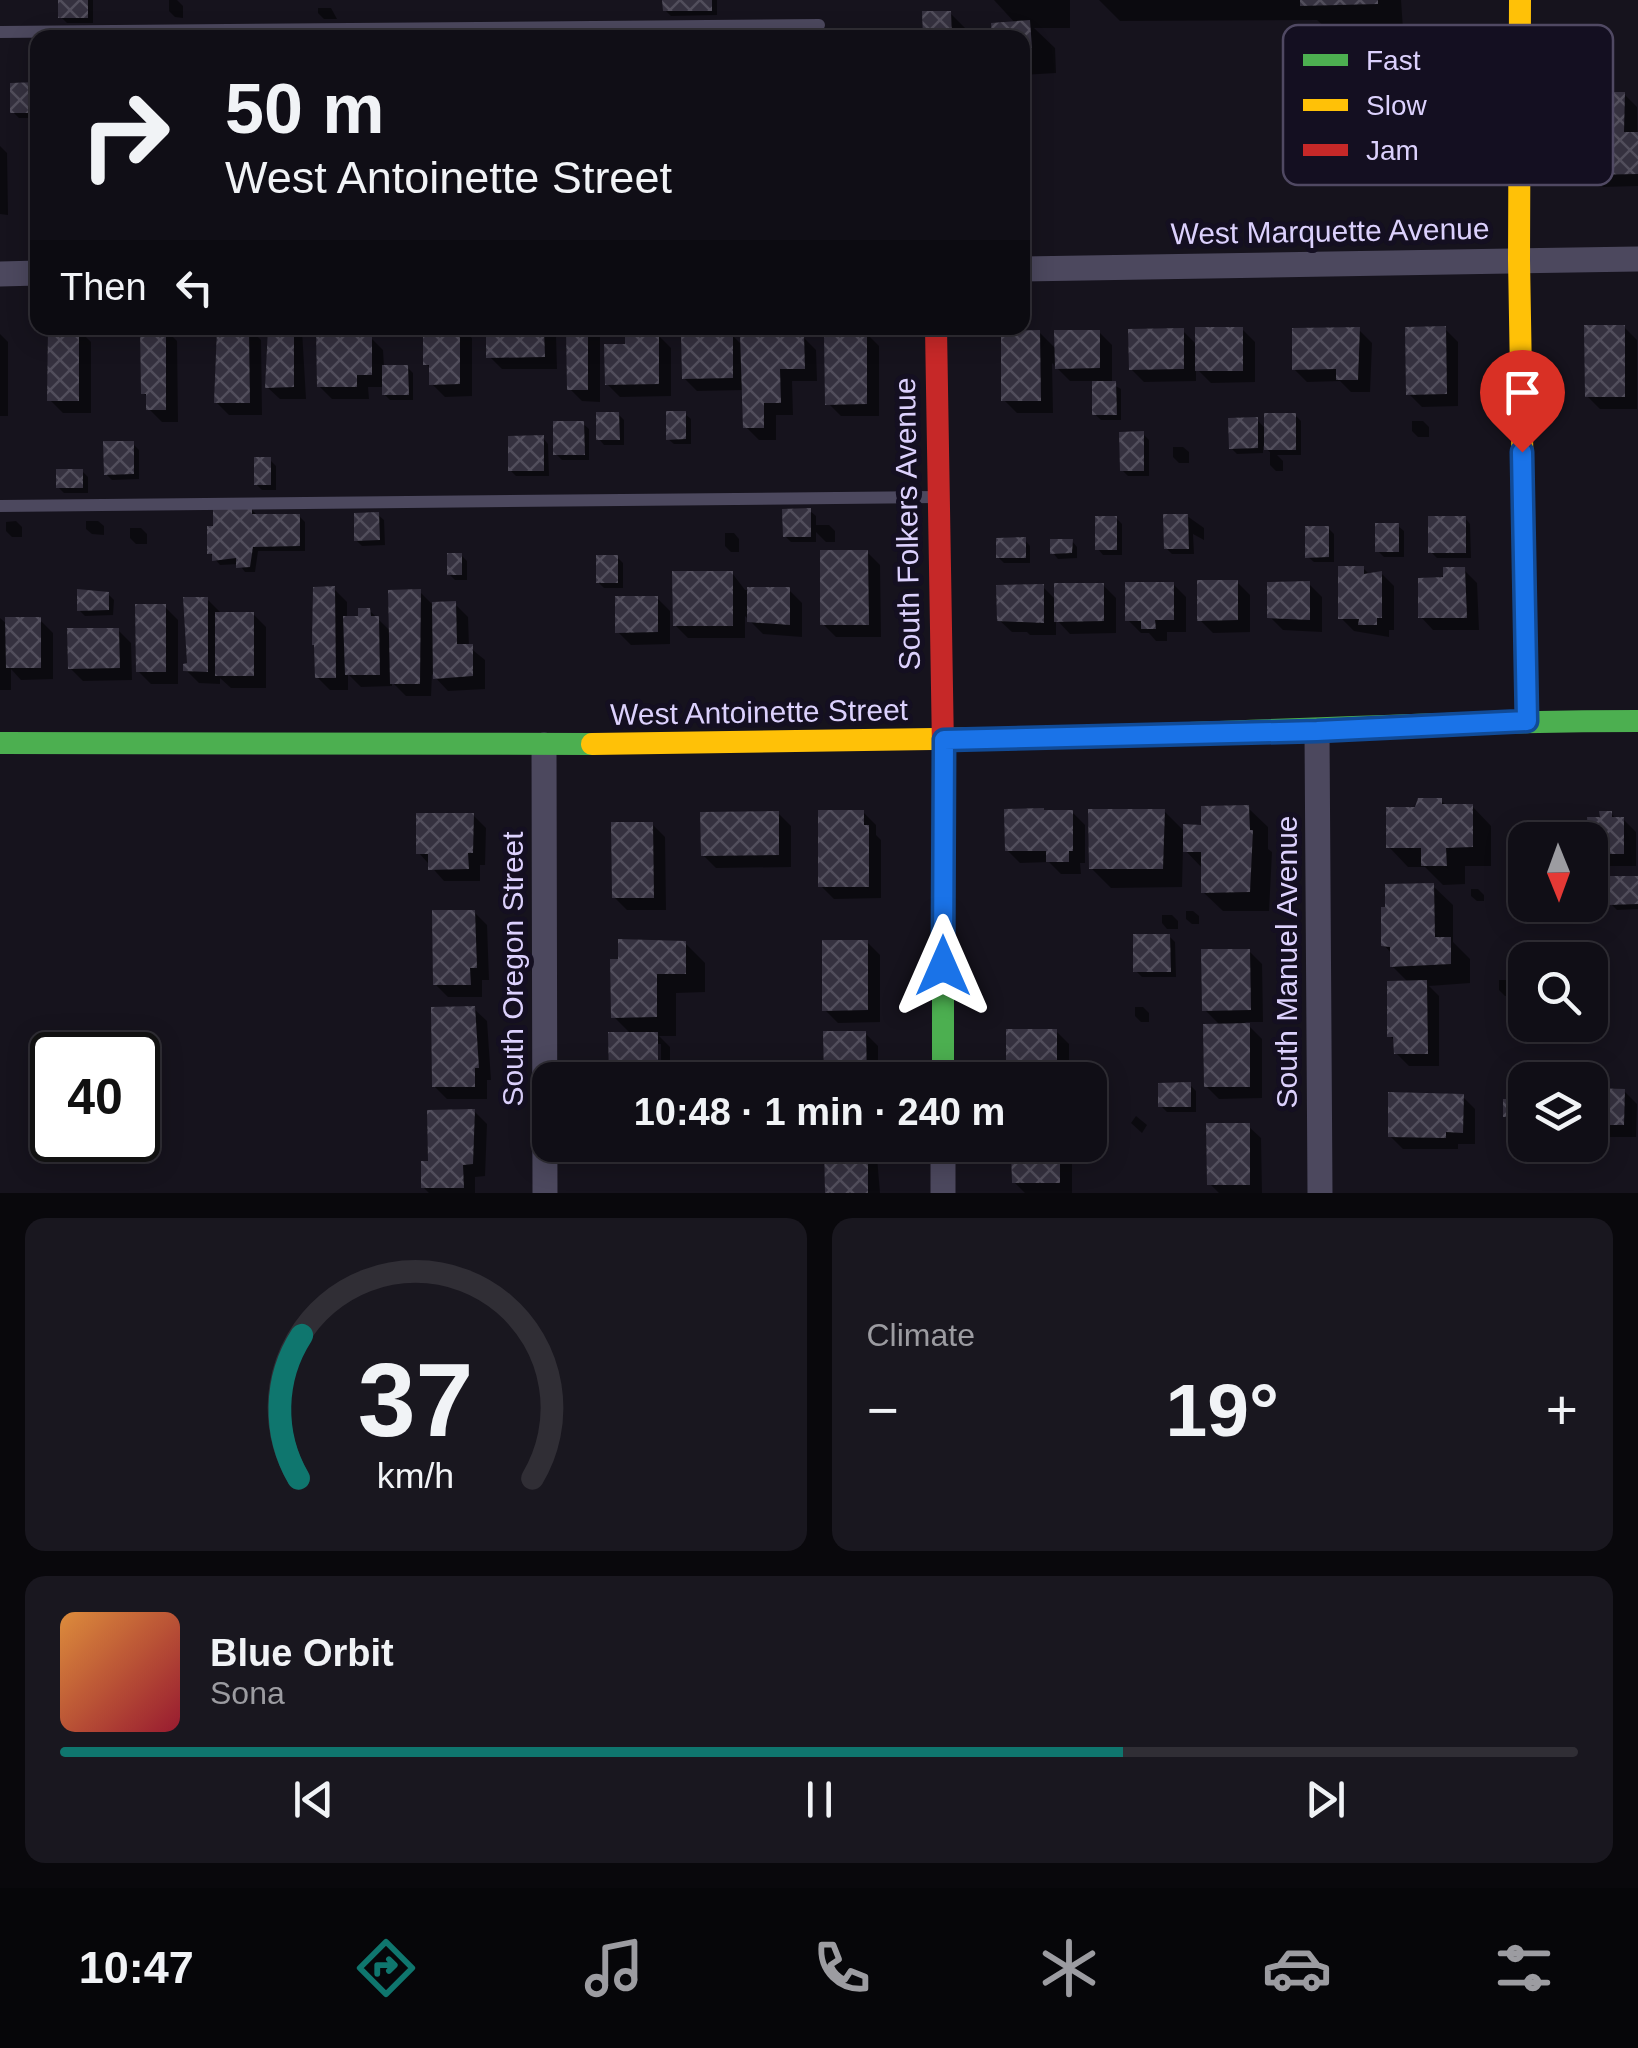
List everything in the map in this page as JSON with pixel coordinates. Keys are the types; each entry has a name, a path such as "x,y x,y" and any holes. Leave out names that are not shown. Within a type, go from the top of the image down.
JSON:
{"street":[{"path":"1520,0 1520,25"},
{"path":"1519,185 1527,721"},
{"name":"West Marquette Avenue","path":"1030,269 1638,259"},
{"path":"0,274 30,274"},
{"name":"South Folkers Avenue","path":"936,335 944,740 943,1062"},
{"name":"West Antoinette Street","path":"0,744 544,745 944,740 1317,731 1527,721 1638,722"},
{"name":"South Manuel Avenue","path":"1317,731 1320,1193"},
{"name":"South Oregon Street","path":"544,745 545,1193"},
{"path":"943,1162 943,1193"}],"lane":[{"path":"234,30 819,25"},
{"path":"0,32 30,32"},
{"path":"0,506 939,497"}],"building":[{"path":"58,0 88,0 88,18 58,18"},
{"path":"662,0 712,0 712,11 663,11"},
{"path":"1300,0 1378,0 1378,4 1300,6"},
{"path":"922,11 951,11 952,30 923,30"},
{"path":"1030,20 1032,48 1030,30 991,30 991,23"},
{"path":"30,82 30,113 10,113 10,83"},
{"path":"1613,92 1625,92 1624,132 1638,132 1638,174 1613,174"},
{"path":"1584,325 1625,325 1625,397 1585,397"},
{"path":"1446,326 1447,394 1406,395 1405,327"},
{"path":"1195,327 1243,327 1243,371 1195,371"},
{"path":"1360,327 1358,380 1336,380 1336,369 1292,370 1292,328"},
{"path":"1184,328 1184,369 1129,370 1128,329"},
{"path":"1030,330 1040,330 1041,401 1001,401 1001,335 1030,335"},
{"path":"1054,330 1100,330 1100,368 1055,369"},
{"path":"48,335 79,335 79,401 47,401"},
{"path":"140,335 166,335 166,410 146,410 146,394 141,394"},
{"path":"217,335 249,335 250,403 214,403"},
{"path":"268,335 294,335 294,387 265,388"},
{"path":"316,335 372,335 372,375 357,375 357,387 317,387"},
{"path":"423,335 460,335 460,384 429,385 429,365 423,365"},
{"path":"486,335 544,335 545,357 486,358"},
{"path":"566,335 588,335 588,390 567,390"},
{"path":"625,335 659,335 659,384 605,385 604,344 625,344"},
{"path":"681,335 733,335 733,378 682,379"},
{"path":"740,335 804,335 805,369 780,369 781,403 764,403 764,428 743,428"},
{"path":"824,335 867,335 867,404 825,405"},
{"path":"382,365 408,365 409,395 382,395"},
{"path":"1092,381 1116,381 1117,415 1092,415"},
{"path":"666,411 686,411 686,439 666,440"},
{"path":"596,412 619,412 620,440 596,440"},
{"path":"1264,413 1296,413 1296,450 1264,450"},
{"path":"1258,417 1258,448 1229,449 1228,418"},
{"path":"553,421 584,421 585,455 553,455"},
{"path":"1144,431 1144,471 1120,471 1119,432"},
{"path":"544,435 544,471 508,471 508,436"},
{"path":"103,441 134,441 134,474 104,475"},
{"path":"254,457 271,457 271,485 254,485"},
{"path":"56,469 83,469 83,488 56,488"},
{"path":"213,507 252,507 252,514 300,514 300,546 253,547 250,567 236,568 236,558 212,561 212,554 207,554 207,526 213,526"},
{"path":"811,508 811,537 783,537 782,509"},
{"path":"379,512 380,540 354,541 354,513"},
{"path":"1163,514 1188,514 1189,549 1164,549"},
{"path":"1095,516 1117,516 1117,550 1095,550"},
{"path":"1428,516 1466,516 1466,553 1428,553"},
{"path":"1375,523 1399,523 1399,552 1375,552"},
{"path":"1305,526 1329,526 1329,557 1305,558"},
{"path":"1026,537 1026,558 996,558 996,538"},
{"path":"1050,539 1073,539 1072,553 1050,554"},
{"path":"820,550 868,550 869,625 820,625"},
{"path":"447,553 462,553 462,575 447,575"},
{"path":"596,555 618,555 618,583 596,583"},
{"path":"1338,566 1364,566 1364,574 1382,571 1382,618 1377,618 1377,625 1358,625 1359,619 1338,619"},
{"path":"1443,567 1465,567 1467,618 1418,618 1418,578 1443,577"},
{"path":"672,571 733,571 733,626 673,626"},
{"path":"1197,580 1238,580 1238,620 1197,621"},
{"path":"1310,581 1310,620 1267,618 1267,582"},
{"path":"1125,582 1174,582 1174,620 1155,620 1156,629 1141,629 1141,621 1125,621"},
{"path":"1054,583 1104,583 1104,621 1054,622"},
{"path":"1044,584 1044,623 997,621 996,585"},
{"path":"335,586 336,678 315,678 313,587"},
{"path":"747,587 790,587 790,625 747,622"},
{"path":"77,589 109,592 109,610 77,611"},
{"path":"421,589 420,684 390,684 388,590"},
{"path":"615,596 658,596 658,632 615,633"},
{"path":"183,597 208,597 208,672 183,671 183,664 187,663"},
{"path":"456,601 457,644 473,644 473,676 433,679 432,602"},
{"path":"135,604 166,604 166,672 136,672"},
{"path":"358,608 370,608 371,616 379,616 380,675 345,675 343,616 358,616"},
{"path":"215,612 254,612 254,676 215,676"},
{"path":"5,617 41,617 41,668 6,668"},
{"path":"67,628 119,628 120,668 68,669"},
{"path":"1418,798 1442,798 1442,804 1473,804 1473,847 1446,848 1447,866 1421,866 1421,848 1386,848 1386,807 1415,807"},
{"path":"1249,805 1253,830 1250,892 1201,893 1201,852 1183,852 1183,824 1201,825 1201,806"},
{"path":"1004,809 1073,810 1073,851 1069,851 1069,862 1046,862 1046,851 1005,851"},
{"path":"1088,809 1165,809 1163,869 1089,869"},
{"path":"818,810 864,810 864,825 869,825 869,887 818,887"},
{"path":"779,811 779,855 701,856 700,812"},
{"path":"1599,811 1612,811 1612,817 1624,817 1624,854 1608,854 1608,822 1587,822 1587,817 1600,817"},
{"path":"416,813 474,813 469,869 428,870 428,854 416,854"},
{"path":"611,822 653,822 654,898 612,898"},
{"path":"1609,876 1638,876 1638,904 1609,905"},
{"path":"1434,883 1435,937 1451,937 1451,964 1390,967 1390,947 1381,946 1385,884"},
{"path":"432,910 475,910 477,968 470,968 471,985 433,985"},
{"path":"1133,934 1170,934 1171,972 1133,972"},
{"path":"618,939 686,941 686,974 657,974 657,1017 611,1018 610,959 618,959"},
{"path":"822,940 868,940 868,1010 822,1011"},
{"path":"1201,949 1250,949 1251,1010 1202,1011"},
{"path":"1427,980 1428,1054 1394,1054 1393,1037 1387,1037 1387,981"},
{"path":"475,1006 479,1068 475,1068 475,1087 432,1087 431,1007"},
{"path":"1250,1023 1250,1087 1204,1087 1203,1024"},
{"path":"1006,1029 1057,1029 1057,1062 1006,1062"},
{"path":"823,1031 866,1031 867,1062 824,1062"},
{"path":"608,1032 658,1032 658,1062 609,1062"},
{"path":"1191,1082 1191,1107 1158,1107 1158,1083"},
{"path":"1608,1089 1625,1089 1624,1125 1608,1125"},
{"path":"1388,1092 1464,1094 1463,1133 1446,1132 1446,1138 1388,1137"},
{"path":"1503,1099 1508,1099 1508,1117 1503,1117"},
{"path":"475,1109 473,1164 463,1165 464,1188 421,1188 421,1161 428,1161 427,1110"},
{"path":"1206,1123 1250,1123 1250,1185 1207,1185"},
{"path":"824,1162 868,1162 868,1193 825,1193"},
{"path":"1011,1162 1060,1162 1060,1183 1012,1183"}],"traffic: fast":[{"path":"1064,737 1638,721"},
{"path":"0,743 592,744"},
{"path":"943,748 943,1062"}],"traffic: slow":[{"path":"1520,0 1520,25"},
{"path":"1519,185 1527,721"},
{"path":"592,744 1064,737"}],"traffic: jam":[{"path":"936,335 943,748"}],"route":[{"path":"943,966 944,740 1317,731 1527,721 1522,452"}]}
